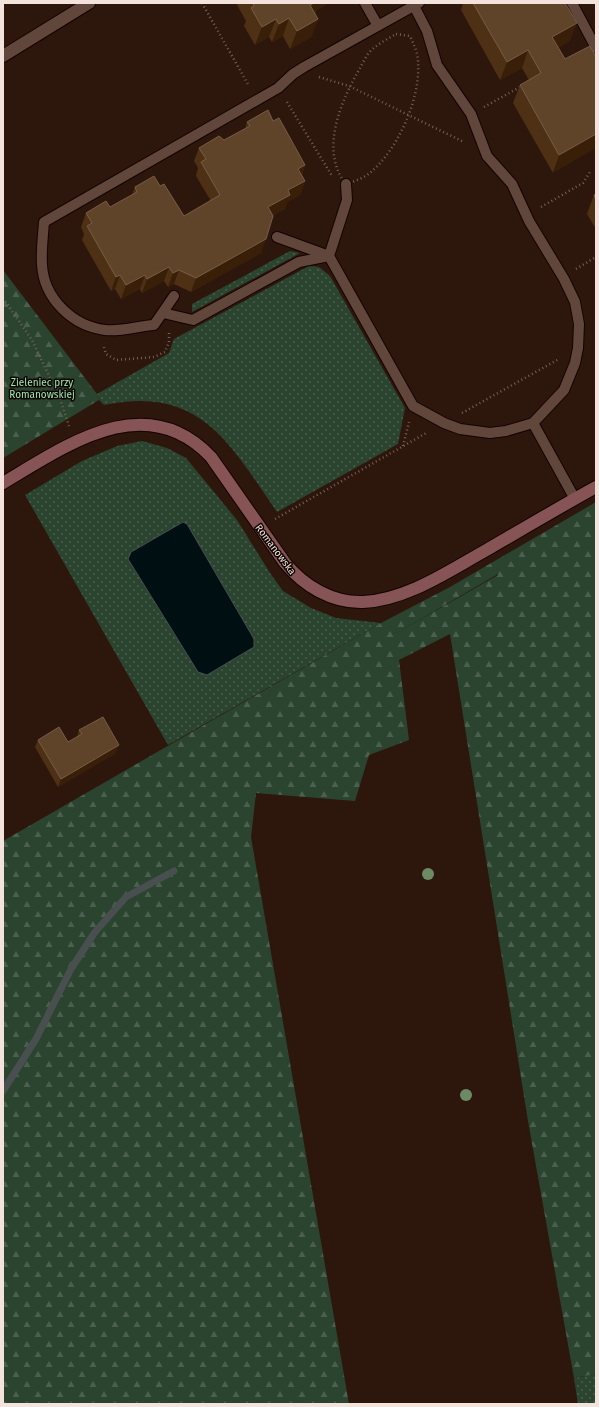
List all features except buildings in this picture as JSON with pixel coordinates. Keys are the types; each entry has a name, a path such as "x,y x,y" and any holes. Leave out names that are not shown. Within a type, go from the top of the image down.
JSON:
{"street":[{"path":"3,56 89,3"},
{"name":"Romanowska","path":"3,483 68,446 110,428 136,423 171,428 193,441 211,457 285,563 298,578 325,594 353,602 385,599 420,585 596,486"}],"lane":[{"path":"366,3 378,26"},
{"path":"572,3 596,48"},
{"path":"174,296 154,325 106,330 82,325 60,308 49,292 42,266 44,222 278,88 304,67 416,4 427,31 437,65 471,114 487,156 512,184 526,215 563,277 575,302 579,324 578,348 564,390 533,423 506,431 490,433 460,429 444,423 414,406 329,256 277,237"},
{"path":"329,256 347,200 346,184"},
{"path":"163,313 193,320 299,262 329,256"},
{"path":"533,423 575,499"}],"path":[{"path":"202,3 257,100"},
{"path":"396,34 410,36 415,46 418,61 418,75 415,93 407,116 394,146 383,160 370,172 346,184 337,170 334,153 334,135 341,108 349,86 368,54 383,41 396,34"},
{"path":"304,67 312,75 349,86 407,116 478,148 484,148"},
{"path":"471,114 523,85"},
{"path":"278,88 347,200"},
{"path":"526,215 583,183 590,172"},
{"path":"563,277 596,257"},
{"path":"3,298 32,340 60,399 70,426"},
{"path":"106,330 103,345 106,354 116,360 154,356 165,352 169,342 170,333 163,313"},
{"path":"403,446 414,406"},
{"path":"275,519 280,516"}],"green space":[{"path":"290,251 300,253 192,312 192,304"},
{"path":"309,266 319,267 330,276 405,408 398,444 277,512 243,463 227,443 209,425 189,412 165,404 137,401 104,405 99,400 97,394 169,353 174,339"},
{"name":"Zieleniec przy Romanowskiej","path":"3,270 97,394 99,400 3,458"},
{"path":"142,441 167,448 186,458 237,520 283,591 311,608 336,618 381,623 168,745 25,495 82,461 117,446"},
{"path":"596,502 596,1374 574,1378 528,1121 450,634 399,660 409,740 369,755 355,801 256,793 251,837 349,1404 3,1404 3,841 381,623 450,587","holes":["498,574 498,575 388,638"]},
{"path":"596,1374 596,1404 578,1404 574,1378"}],"shaded area":[{"path":"183,522 187,524 254,639 254,647 207,675 198,672 128,559 131,552"}],"waterway":[{"path":"3,1091 36,1039 71,969 95,932 126,897 174,871"}]}
